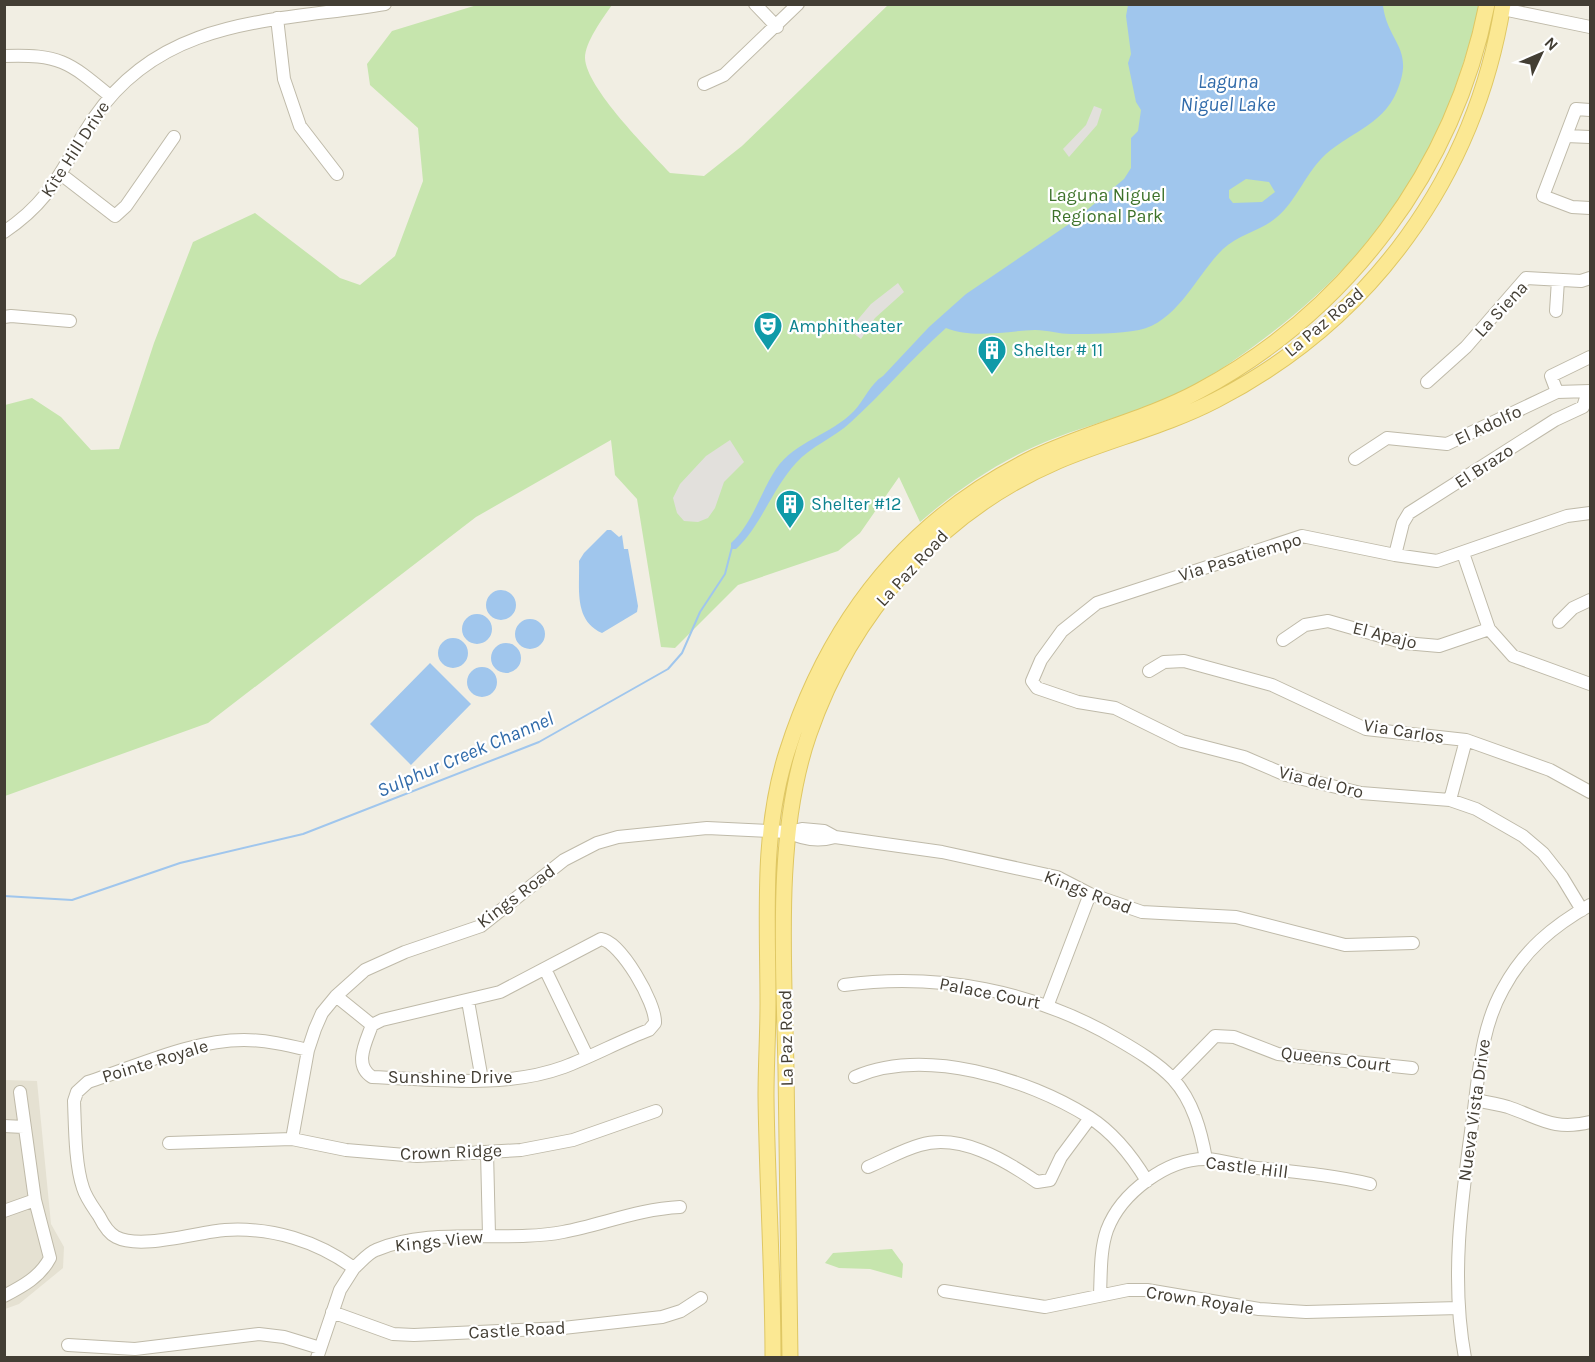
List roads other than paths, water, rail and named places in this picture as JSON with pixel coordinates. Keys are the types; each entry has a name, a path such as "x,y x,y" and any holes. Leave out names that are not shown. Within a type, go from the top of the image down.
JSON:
{"main road":[{"name":"La Paz Road","path":"773,1358 766,1094 768,889 772,831 786,756 816,677 839,631 896,559 941,517 972,493 1037,456 1152,413 1205,388 1270,344 1329,296 1381,240 1431,163 1470,73 1487,4"},
{"name":"La Paz Road","path":"790,1358 785,1024 788,832 799,765 832,675 876,605 915,559 934,540 977,507 1026,477 1053,464 1167,422 1213,402 1265,371 1345,308 1410,235 1447,175 1474,113 1501,6"},
{"path":"1470,73 1476,69 1490,26 1501,6"},
{"path":"839,631 849,646"}],"street":[{"name":"Kite Hill Drive","path":"4,232 30,213 62,175 93,120 110,96 140,67 164,51 214,30 277,18 385,4"},
{"path":"755,4 777,27"},
{"path":"704,84 724,75 777,27 798,4"},
{"path":"1501,6 1590,27"},
{"path":"277,18 284,79 300,126 337,174"},
{"path":"4,56 40,55 74,66 110,96"},
{"path":"1590,110 1576,109 1543,196 1572,207 1590,208"},
{"path":"1566,136 1590,137"},
{"path":"62,175 115,216 126,206 174,137"},
{"name":"La Siena","path":"1427,382 1466,347 1526,278 1581,281 1590,278"},
{"path":"1556,311 1558,280"},
{"path":"4,317 70,321"},
{"path":"1557,392 1551,376 1590,357"},
{"name":"El Adolfo","path":"1355,459 1388,438 1447,444 1557,392 1589,392"},
{"name":"El Brazo","path":"1395,555 1403,524 1409,513 1555,420 1583,407 1589,392"},
{"name":"Via Pasatiempo","path":"1032,684 1041,660 1065,627 1088,609 1116,595 1302,536 1437,561 1567,516 1590,513"},
{"path":"1463,553 1489,629 1513,656 1590,684"},
{"path":"1559,622 1573,608 1590,600"},
{"name":"El Apajo","path":"1283,640 1305,625 1328,621 1405,643 1439,646 1489,629"},
{"name":"Via Carlos","path":"1149,671 1164,662 1184,661 1272,685 1366,729 1466,740 1550,770 1590,792"},
{"name":"Via del Oro","path":"1032,684 1078,702 1115,708 1182,741 1244,757 1286,776 1361,793 1450,800 1476,809 1523,836 1543,853 1586,907"},
{"path":"1450,800 1466,740"},
{"name":"Kings Road","path":"292,1139 308,1050 322,1013 336,996 365,970 405,952 481,926 564,860 597,843 639,833 732,828 788,832 802,829 824,831 835,837 942,852 1057,877 1090,894 1142,912 1236,917 1345,945 1413,944"},
{"path":"1048,1004 1090,894"},
{"name":"Nueva Vista Drive","path":"1465,1358 1459,1308 1458,1228 1485,1033 1502,990 1533,946 1548,932 1586,907"},
{"name":"Sunshine Drive","path":"601,939 608,940 633,972 655,1014 655,1023 649,1030 587,1056 544,1072 515,1078 482,1080 372,1077 363,1071 361,1063 372,1025 382,1020 500,992 545,969 601,939"},
{"path":"545,969 587,1056"},
{"name":"Palace Court","path":"844,985 918,980 966,986 1048,1004 1090,1023 1136,1050 1173,1080 1189,1103 1201,1130 1206,1159"},
{"path":"336,996 372,1025"},
{"path":"468,1001 482,1080"},
{"name":"Queens Court","path":"1173,1080 1215,1036 1234,1037 1278,1054 1412,1068"},
{"name":"Pointe Royale","path":"308,1050 270,1041 216,1042 192,1047 88,1082 77,1092 74,1101 83,1188 105,1227 114,1236 126,1240 178,1239 225,1230 250,1231 293,1237 314,1243 332,1251 354,1268"},
{"path":"855,1077 876,1068 911,1063 959,1069 1015,1083 1059,1101 1090,1118 1134,1158 1147,1181"},
{"path":"4,1296 27,1284 45,1268 50,1258 35,1200 20,1092"},
{"path":"1475,1100 1511,1108 1548,1124 1572,1126 1590,1122"},
{"name":"Crown Ridge","path":"169,1143 292,1139 346,1150 417,1156 487,1152 547,1147 656,1111"},
{"path":"868,1167 920,1145 960,1145 984,1152 1037,1182 1045,1182 1050,1180 1061,1157 1090,1118"},
{"path":"4,1126 24,1127"},
{"path":"487,1152 489,1235"},
{"name":"Castle Hill","path":"1100,1294 1101,1257 1107,1230 1129,1196 1147,1181 1180,1164 1206,1159 1251,1167 1338,1177 1370,1184"},
{"path":"4,1211 35,1200"},
{"name":"Kings View","path":"319,1353 340,1290 354,1268 374,1250 396,1244 489,1235 563,1232 651,1208 680,1207"},
{"name":"Crown Royale","path":"944,1292 1045,1307 1100,1294 1147,1290 1259,1309 1306,1312 1459,1308"},
{"name":"Castle Road","path":"332,1312 393,1334 414,1335 563,1328 662,1317 681,1311 701,1298"},
{"path":"68,1345 135,1349 259,1334 284,1338 319,1353"}],"water":[{"name":"Laguna Niguel Lake","path":"1379,4 1383,6 1386,19 1402,55 1402,77 1397,91 1382,113 1321,159 1290,204 1277,217 1223,249 1186,296 1165,317 1139,330 1105,334 1067,334 1035,330 978,334 946,328 851,422 796,463 780,484 753,530 736,549 731,549 731,543 751,517 770,478 784,459 854,411 875,383 929,327 966,294 1075,220 1124,179 1131,168 1131,138 1138,131 1141,110 1136,102 1128,63 1131,54 1126,16 1128,5","holes":["1246,179 1269,182 1275,192 1262,202 1233,203 1229,198 1229,190"]},
{"path":"607,530 611,530 619,537 622,535 624,549 628,549 638,606 637,612 602,633 586,620 582,611 579,592 579,561"},
{"path":"501,590 507,591 515,599 515,611 507,619 501,620 495,619 487,611 486,605 487,599 495,591"},
{"path":"477,614 483,615 491,623 491,635 483,643 477,644 471,643 463,635 462,629 463,623 471,615"},
{"path":"530,619 536,620 544,628 544,640 536,648 530,649 524,648 516,640 515,634 516,628 524,620"},
{"path":"453,638 459,639 467,647 467,659 459,667 453,668 447,667 439,659 438,653 439,647 447,639"},
{"path":"506,643 512,644 520,652 520,664 512,672 506,673 500,672 492,664 491,658 492,652 500,644"},
{"path":"430,663 471,704 411,765 370,724"},
{"path":"482,667 488,668 496,676 496,688 488,696 482,697 476,696 468,688 467,682 468,676 476,668"}],"waterway":[{"name":"Sulphur Creek Channel","path":"4,896 72,900 180,863 303,834 539,742 668,669 682,653 700,612 725,574 732,547"}],"place":[{"name":"Amphitheater","path":"768,352"},
{"name":"Shelter # 11","path":"992,376"},
{"name":"Shelter #12","path":"790,530"}],"park label":[{"name":"Laguna Niguel Regional Park","path":"1107,205"}]}
